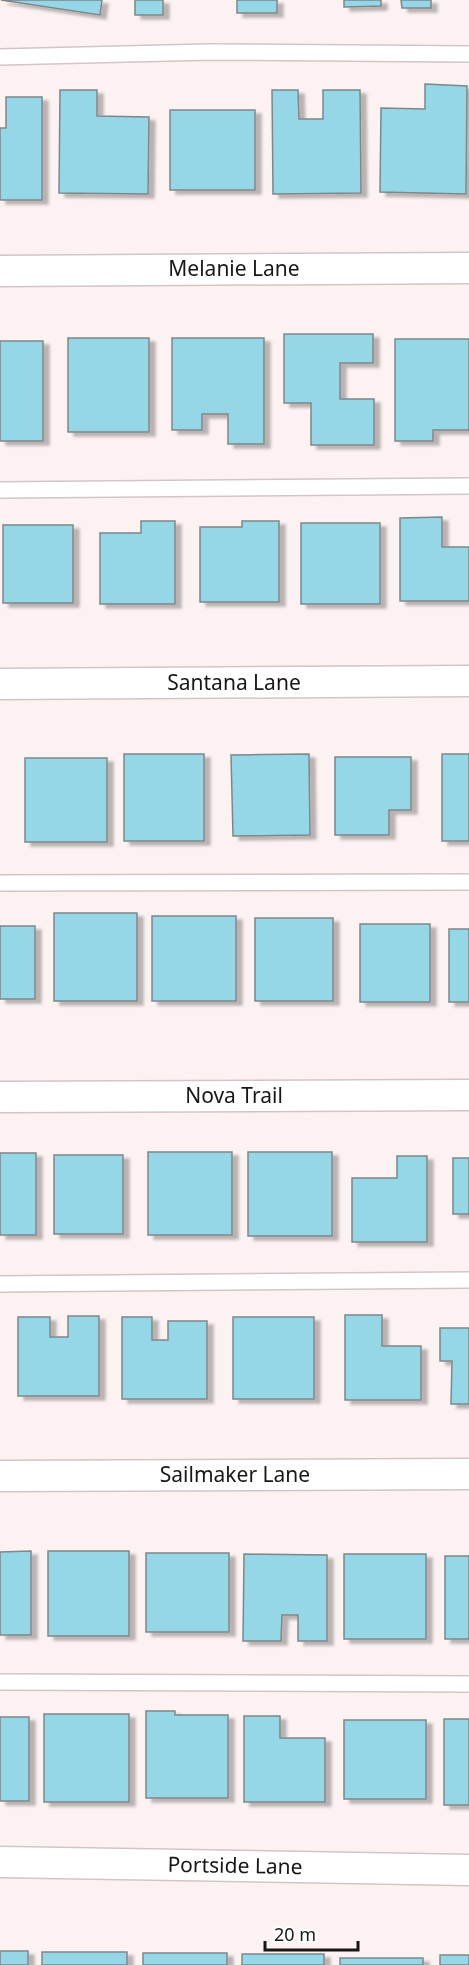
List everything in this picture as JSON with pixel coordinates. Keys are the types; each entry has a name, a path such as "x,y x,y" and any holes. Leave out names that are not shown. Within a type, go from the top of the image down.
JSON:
{"street":[{"name":"Melanie Lane","path":"0,270 469,268"},
{"name":"Santana Lane","path":"0,684 469,681"},
{"name":"Nova Trail","path":"0,1096 469,1095"},
{"name":"Sailmaker Lane","path":"0,1476 469,1474"},
{"name":"Portside Lane","path":"0,1862 469,1870"}],"lane":[{"path":"0,57 209,52 469,54"},
{"path":"0,490 469,486"},
{"path":"0,883 469,882"},
{"path":"0,1284 469,1280"},
{"path":"0,1682 469,1684"}],"building":[{"path":"1,0 102,0 100,15"},
{"path":"135,0 163,0 163,15 135,15"},
{"path":"237,0 277,0 277,13 237,13"},
{"path":"344,0 381,0 381,6 344,7"},
{"path":"401,0 431,0 431,8 402,8"},
{"path":"425,84 467,86 466,194 380,192 381,108 425,109"},
{"path":"60,90 97,90 97,116 149,117 148,194 59,193"},
{"path":"272,90 298,90 299,119 323,119 323,90 360,90 361,193 273,194"},
{"path":"6,97 42,97 42,200 0,200 0,128 6,128"},
{"path":"170,110 255,110 255,190 170,190"},
{"path":"284,334 373,334 373,363 340,363 340,399 374,399 374,445 311,445 311,403 284,403"},
{"path":"68,338 149,338 149,432 68,432"},
{"path":"172,338 264,338 264,444 228,444 228,414 202,414 202,430 172,430"},
{"path":"395,339 469,339 469,430 433,430 433,441 395,441"},
{"path":"0,341 43,341 43,441 0,441"},
{"path":"442,517 442,547 469,547 469,601 400,601 400,518"},
{"path":"141,521 175,521 175,604 100,604 100,533 141,533"},
{"path":"242,521 279,521 279,602 200,602 200,527 242,527"},
{"path":"301,523 380,523 380,604 301,604"},
{"path":"3,525 73,525 73,603 3,603"},
{"path":"124,754 204,754 204,841 124,841"},
{"path":"309,754 310,835 233,836 231,755"},
{"path":"442,754 469,754 469,841 442,841"},
{"path":"335,757 411,757 411,810 389,810 389,835 335,835"},
{"path":"25,758 107,758 107,842 25,842"},
{"path":"54,913 137,913 137,1001 54,1001"},
{"path":"152,916 236,916 236,1001 152,1001"},
{"path":"255,918 333,918 333,1001 255,1001"},
{"path":"360,924 430,924 430,1002 360,1002"},
{"path":"0,926 35,926 35,999 0,999"},
{"path":"449,929 469,929 469,1002 449,1002"},
{"path":"148,1152 232,1152 232,1235 148,1235"},
{"path":"248,1152 332,1152 332,1236 248,1236"},
{"path":"0,1153 36,1153 36,1235 0,1235"},
{"path":"54,1155 123,1155 123,1234 54,1234"},
{"path":"397,1156 427,1156 427,1242 352,1242 352,1178 397,1178"},
{"path":"453,1158 469,1158 469,1214 453,1214"},
{"path":"345,1315 382,1315 382,1346 421,1346 421,1400 345,1400"},
{"path":"68,1316 99,1316 99,1396 18,1396 18,1317 50,1317 50,1337 68,1337"},
{"path":"122,1317 152,1317 152,1340 168,1340 168,1321 207,1321 207,1399 122,1399"},
{"path":"233,1317 314,1317 314,1399 233,1399"},
{"path":"440,1328 469,1328 469,1404 451,1404 452,1361 440,1361"},
{"path":"31,1551 31,1635 0,1635 0,1552"},
{"path":"48,1551 129,1551 129,1636 48,1636"},
{"path":"146,1553 229,1553 229,1632 146,1632"},
{"path":"244,1554 327,1555 327,1641 298,1641 298,1615 282,1615 281,1641 243,1641"},
{"path":"344,1554 426,1554 426,1639 344,1639"},
{"path":"445,1556 469,1556 469,1639 445,1639"},
{"path":"146,1711 175,1711 175,1715 228,1715 228,1798 146,1798"},
{"path":"44,1714 129,1714 129,1802 44,1802"},
{"path":"244,1716 280,1716 280,1738 325,1738 325,1802 244,1802"},
{"path":"0,1717 29,1717 29,1801 0,1801"},
{"path":"444,1719 469,1719 469,1805 444,1805"},
{"path":"344,1720 426,1720 426,1799 344,1799"},
{"path":"0,1951 28,1951 28,1965 0,1965"},
{"path":"42,1952 127,1952 127,1965 42,1965"},
{"path":"143,1953 227,1953 227,1965 143,1965"},
{"path":"242,1954 324,1954 324,1965 242,1965"},
{"path":"440,1955 469,1955 469,1965 440,1965"},
{"path":"340,1958 423,1958 423,1965 340,1965"}]}
